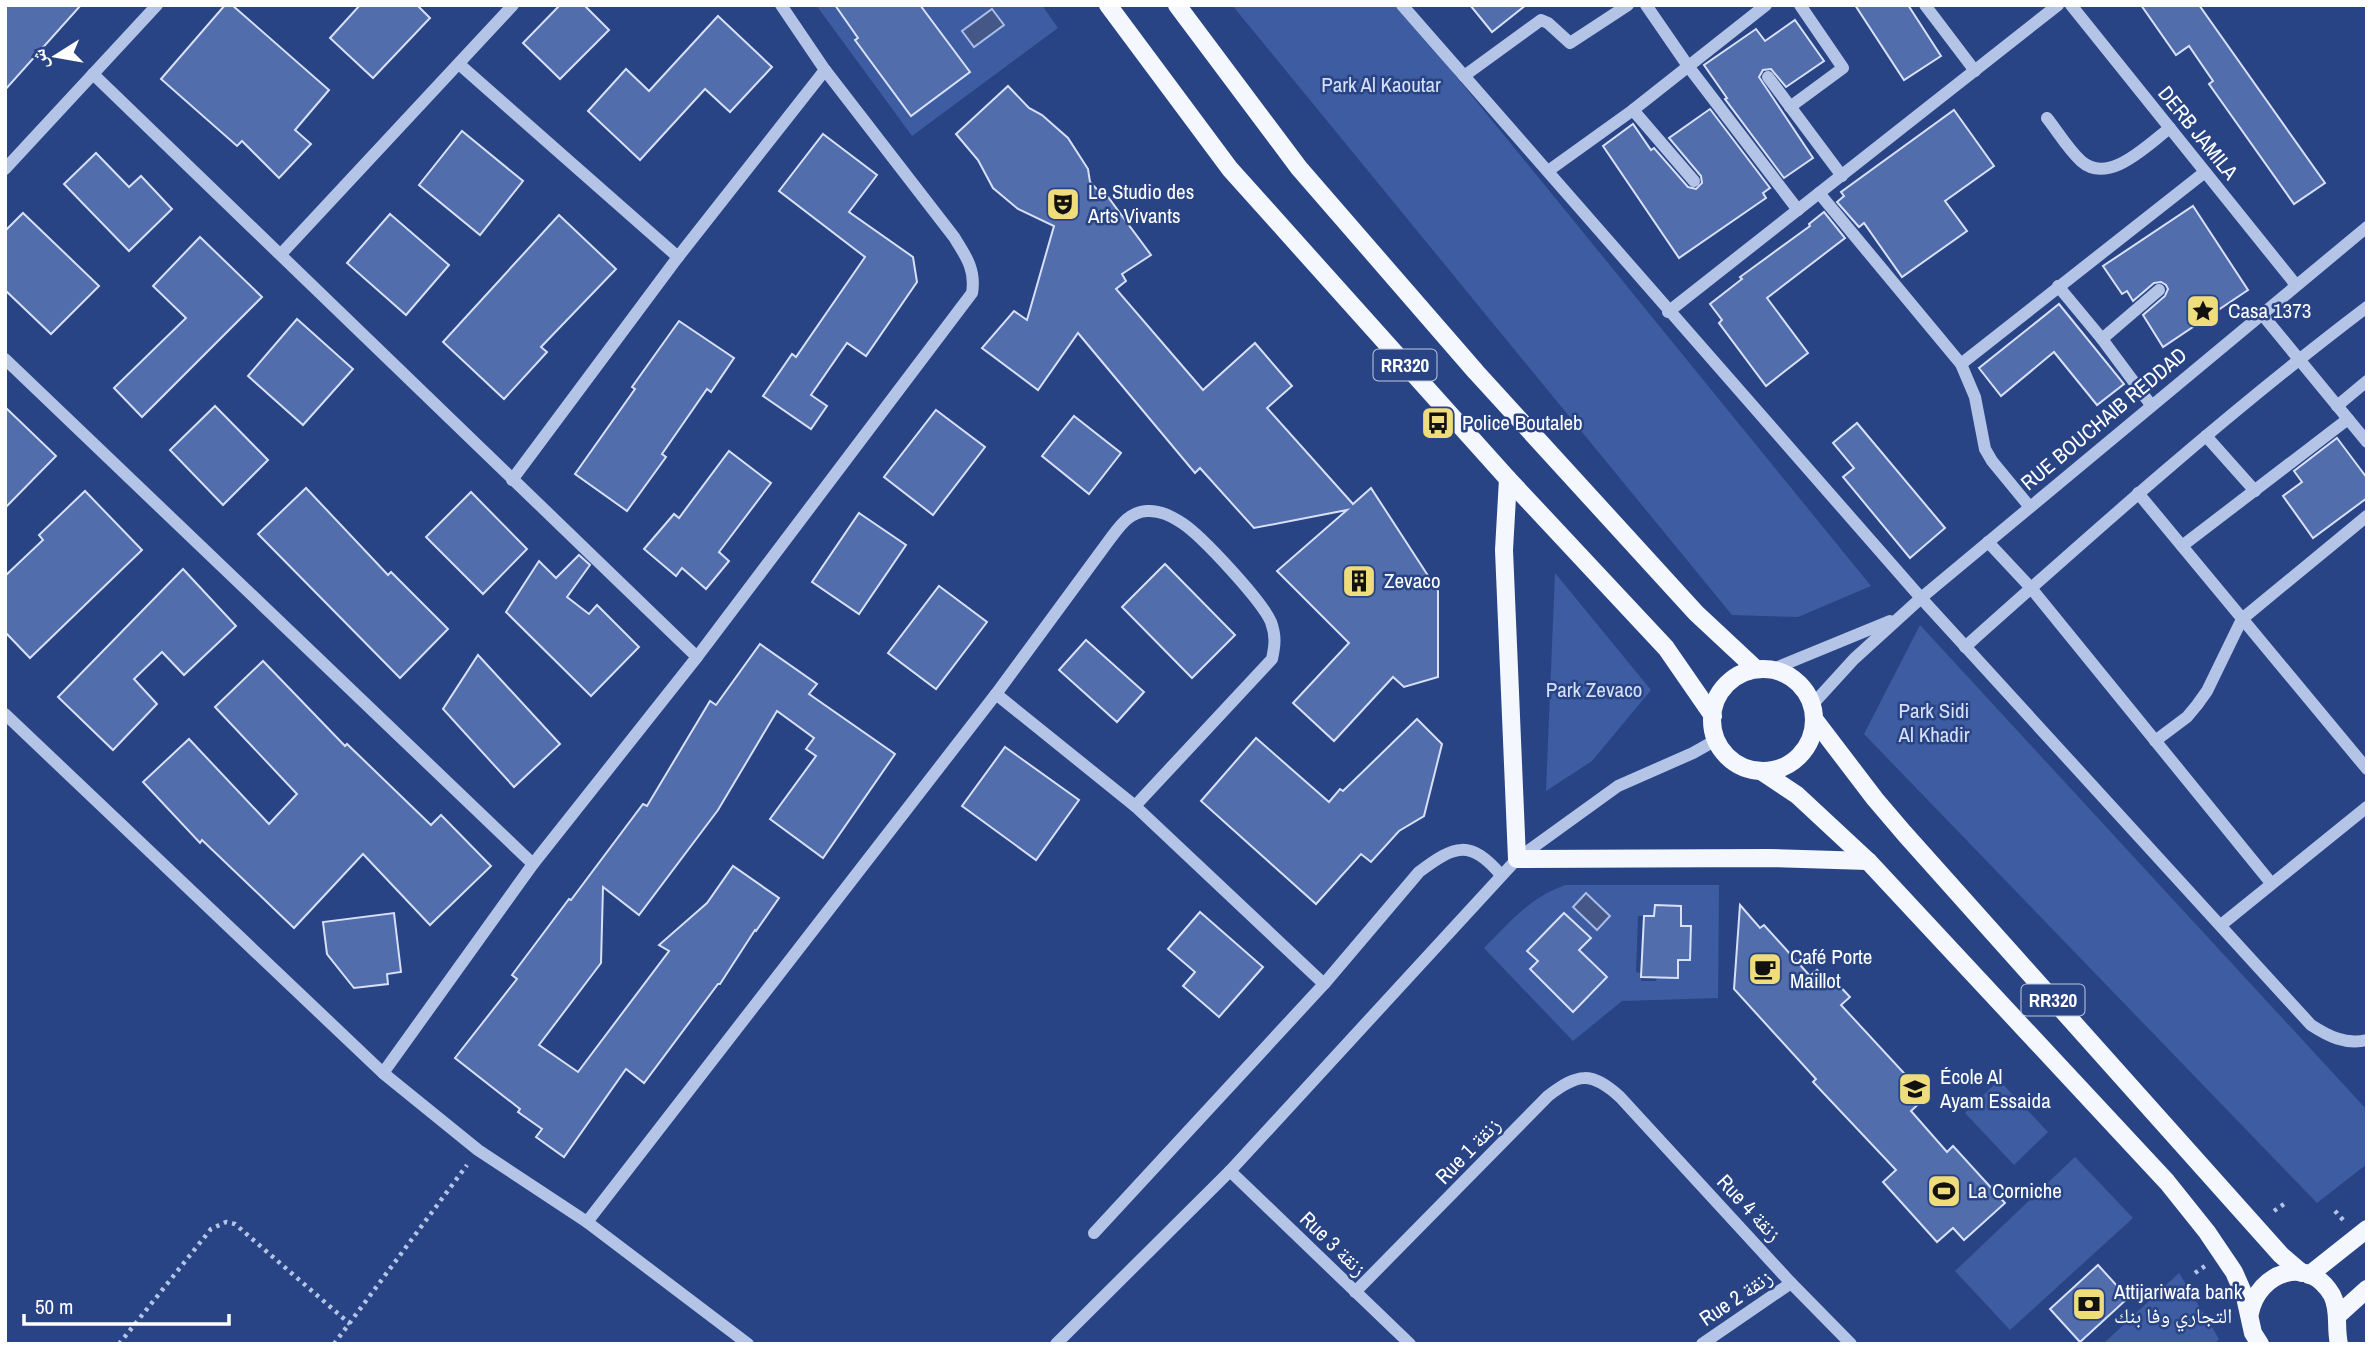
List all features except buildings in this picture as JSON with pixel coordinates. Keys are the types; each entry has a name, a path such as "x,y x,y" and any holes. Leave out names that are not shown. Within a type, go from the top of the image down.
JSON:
{"main road":[{"name":"RR320","path":"1108,5 1230,169 1508,479 1666,648 1713,716 1716,740 1723,752 1734,762 1747,769 1761,771 1797,795 1868,861 2167,1182 2230,1264 2250,1313 2253,1333 2260,1344"},
{"name":"RR320","path":"1177,5 1298,168 1476,372 1696,613 1765,669 1786,674 1797,682 1806,692 1813,712 1875,799 1904,833 2281,1255 2329,1291 2334,1301 2339,1344"},
{"path":"1508,479 1504,550 1517,859 1769,858 1868,861"},
{"path":"1713,716 1718,697 1730,681 1765,669"},
{"path":"1761,771 1777,769 1793,762 1804,750 1812,736 1813,712"},
{"path":"2250,1313 2253,1299 2267,1282 2287,1273 2305,1274 2367,1229"},
{"path":"2328,1344 2337,1320 2367,1289"}],"street":[{"path":"5,169 157,5"},
{"path":"281,254 513,5"},
{"path":"383,1073 533,864 697,657 972,293 974,280 971,265 954,237 825,70 781,5"},
{"path":"1402,5 1921,598 2311,1025 2327,1035 2347,1042 2367,1040"},
{"path":"1464,76 1541,20 1569,42 1573,42 1628,5"},
{"path":"1646,5 1688,66 1798,210"},
{"path":"1548,171 1633,110 1751,10 1766,5"},
{"path":"1790,107 1843,68 1800,5"},
{"path":"1925,5 1975,71"},
{"path":"1668,312 2058,5"},
{"name":"DERB JAMILA","path":"2071,5 2296,285"},
{"path":"459,64 678,257"},
{"path":"512,480 678,257 825,70"},
{"path":"93,74 697,657"},
{"path":"1768,77 1842,176"},
{"path":"1633,110 1694,181"},
{"path":"2047,118 2079,159 2089,167 2099,169 2109,169 2120,164 2170,128"},
{"path":"1961,364 2205,172"},
{"path":"1819,193 1961,364 1975,397 1985,449 2029,506"},
{"name":"RUE BOUCHAIB REDDAD","path":"1813,712 1854,659 1921,598 2367,227"},
{"path":"2058,286 2151,405"},
{"path":"2102,339 2159,290"},
{"path":"1965,647 2138,493 2298,359 2367,307"},
{"path":"2261,313 2367,442"},
{"path":"5,359 533,864"},
{"path":"2337,406 2367,381"},
{"path":"2182,546 2348,419"},
{"path":"2206,436 2255,491"},
{"path":"2138,493 2367,769"},
{"path":"587,1222 996,694 1110,539 1128,518 1147,511 1162,512 1185,525 1258,601 1270,621 1276,640 1272,659 1135,806"},
{"path":"2155,741 2187,717 2207,691 2242,619 2367,516"},
{"path":"1987,542 2031,588 2271,883"},
{"name":"RUE BOUCHAIB REDDAD","path":"1765,669 1900,617"},
{"path":"996,694 1135,806 1324,984"},
{"path":"5,714 383,1073 478,1150 587,1222 740,1341"},
{"path":"1056,1344 1230,1171 1517,859 1618,786 1716,740"},
{"path":"2221,925 2367,807"},
{"path":"1094,1233 1324,984 1419,872 1436,860 1466,849 1477,852 1488,860 1501,875"},
{"name":"Rue 1 زنقة","path":"1355,1292 1548,1096 1563,1084 1586,1077 1598,1079 1620,1097"},
{"name":"Rue 4 زنقة","path":"1620,1097 1791,1283 1851,1344"},
{"name":"Rue 3 زنقة","path":"1230,1171 1410,1344"},
{"name":"Rue 2 زنقة","path":"1702,1344 1791,1283"}],"path":[{"path":"334,1344 478,1150"},
{"path":"2274,1211 2287,1202"},
{"path":"2335,1211 2344,1222"},
{"path":"119,1344 211,1228 226,1222 235,1224 350,1324"}],"green space":[{"path":"816,5 835,5 842,14 902,5 855,40 911,116 969,72 920,5 1042,5 1058,28 912,136"},
{"name":"Park Al Kaoutar","path":"1232,5 1398,5 1871,586 1798,617 1732,615"},
{"name":"Park Zevaco","path":"1555,573 1651,690 1592,761 1546,791"},
{"name":"Park Sidi Al Khadir","path":"1920,625 2367,1110 2367,1164 2317,1203 1864,734"},
{"path":"1566,885 1719,885 1718,998 1622,1001 1573,1041 1484,948 1521,911 1553,890","holes":["1655,905 1681,906 1681,926 1691,927 1690,960 1678,960 1678,978 1657,977 1656,981 1641,981 1641,973 1636,972 1638,916 1654,916","1565,913 1590,938 1579,950 1595,965 1590,970 1573,1011 1530,970 1538,961 1528,951"]},
{"path":"1999,1080 2048,1132 2014,1165 1965,1113"},
{"path":"2075,1157 2133,1218 2010,1330 1955,1271"},
{"path":"2179,1273 2219,1339 2214,1344 2103,1344"}],"shaded area":[{"path":"992,9 1004,25 974,47 962,31"},
{"path":"1586,893 1610,916 1597,930 1573,907"}],"place":[{"name":"Le Studio des Arts Vivants","path":"1063,204"},
{"name":"Casa 1373","path":"2203,311"},
{"name":"Police Boutaleb","path":"1438,423"},
{"name":"Zevaco","path":"1359,581"},
{"name":"Café Porte Maillot","path":"1765,969"},
{"name":"École Al Ayam Essaida","path":"1915,1089"},
{"name":"La Corniche","path":"1944,1191"},
{"name":"Attijariwafa bank التجاري وفا بنك","path":"2089,1304"}]}
